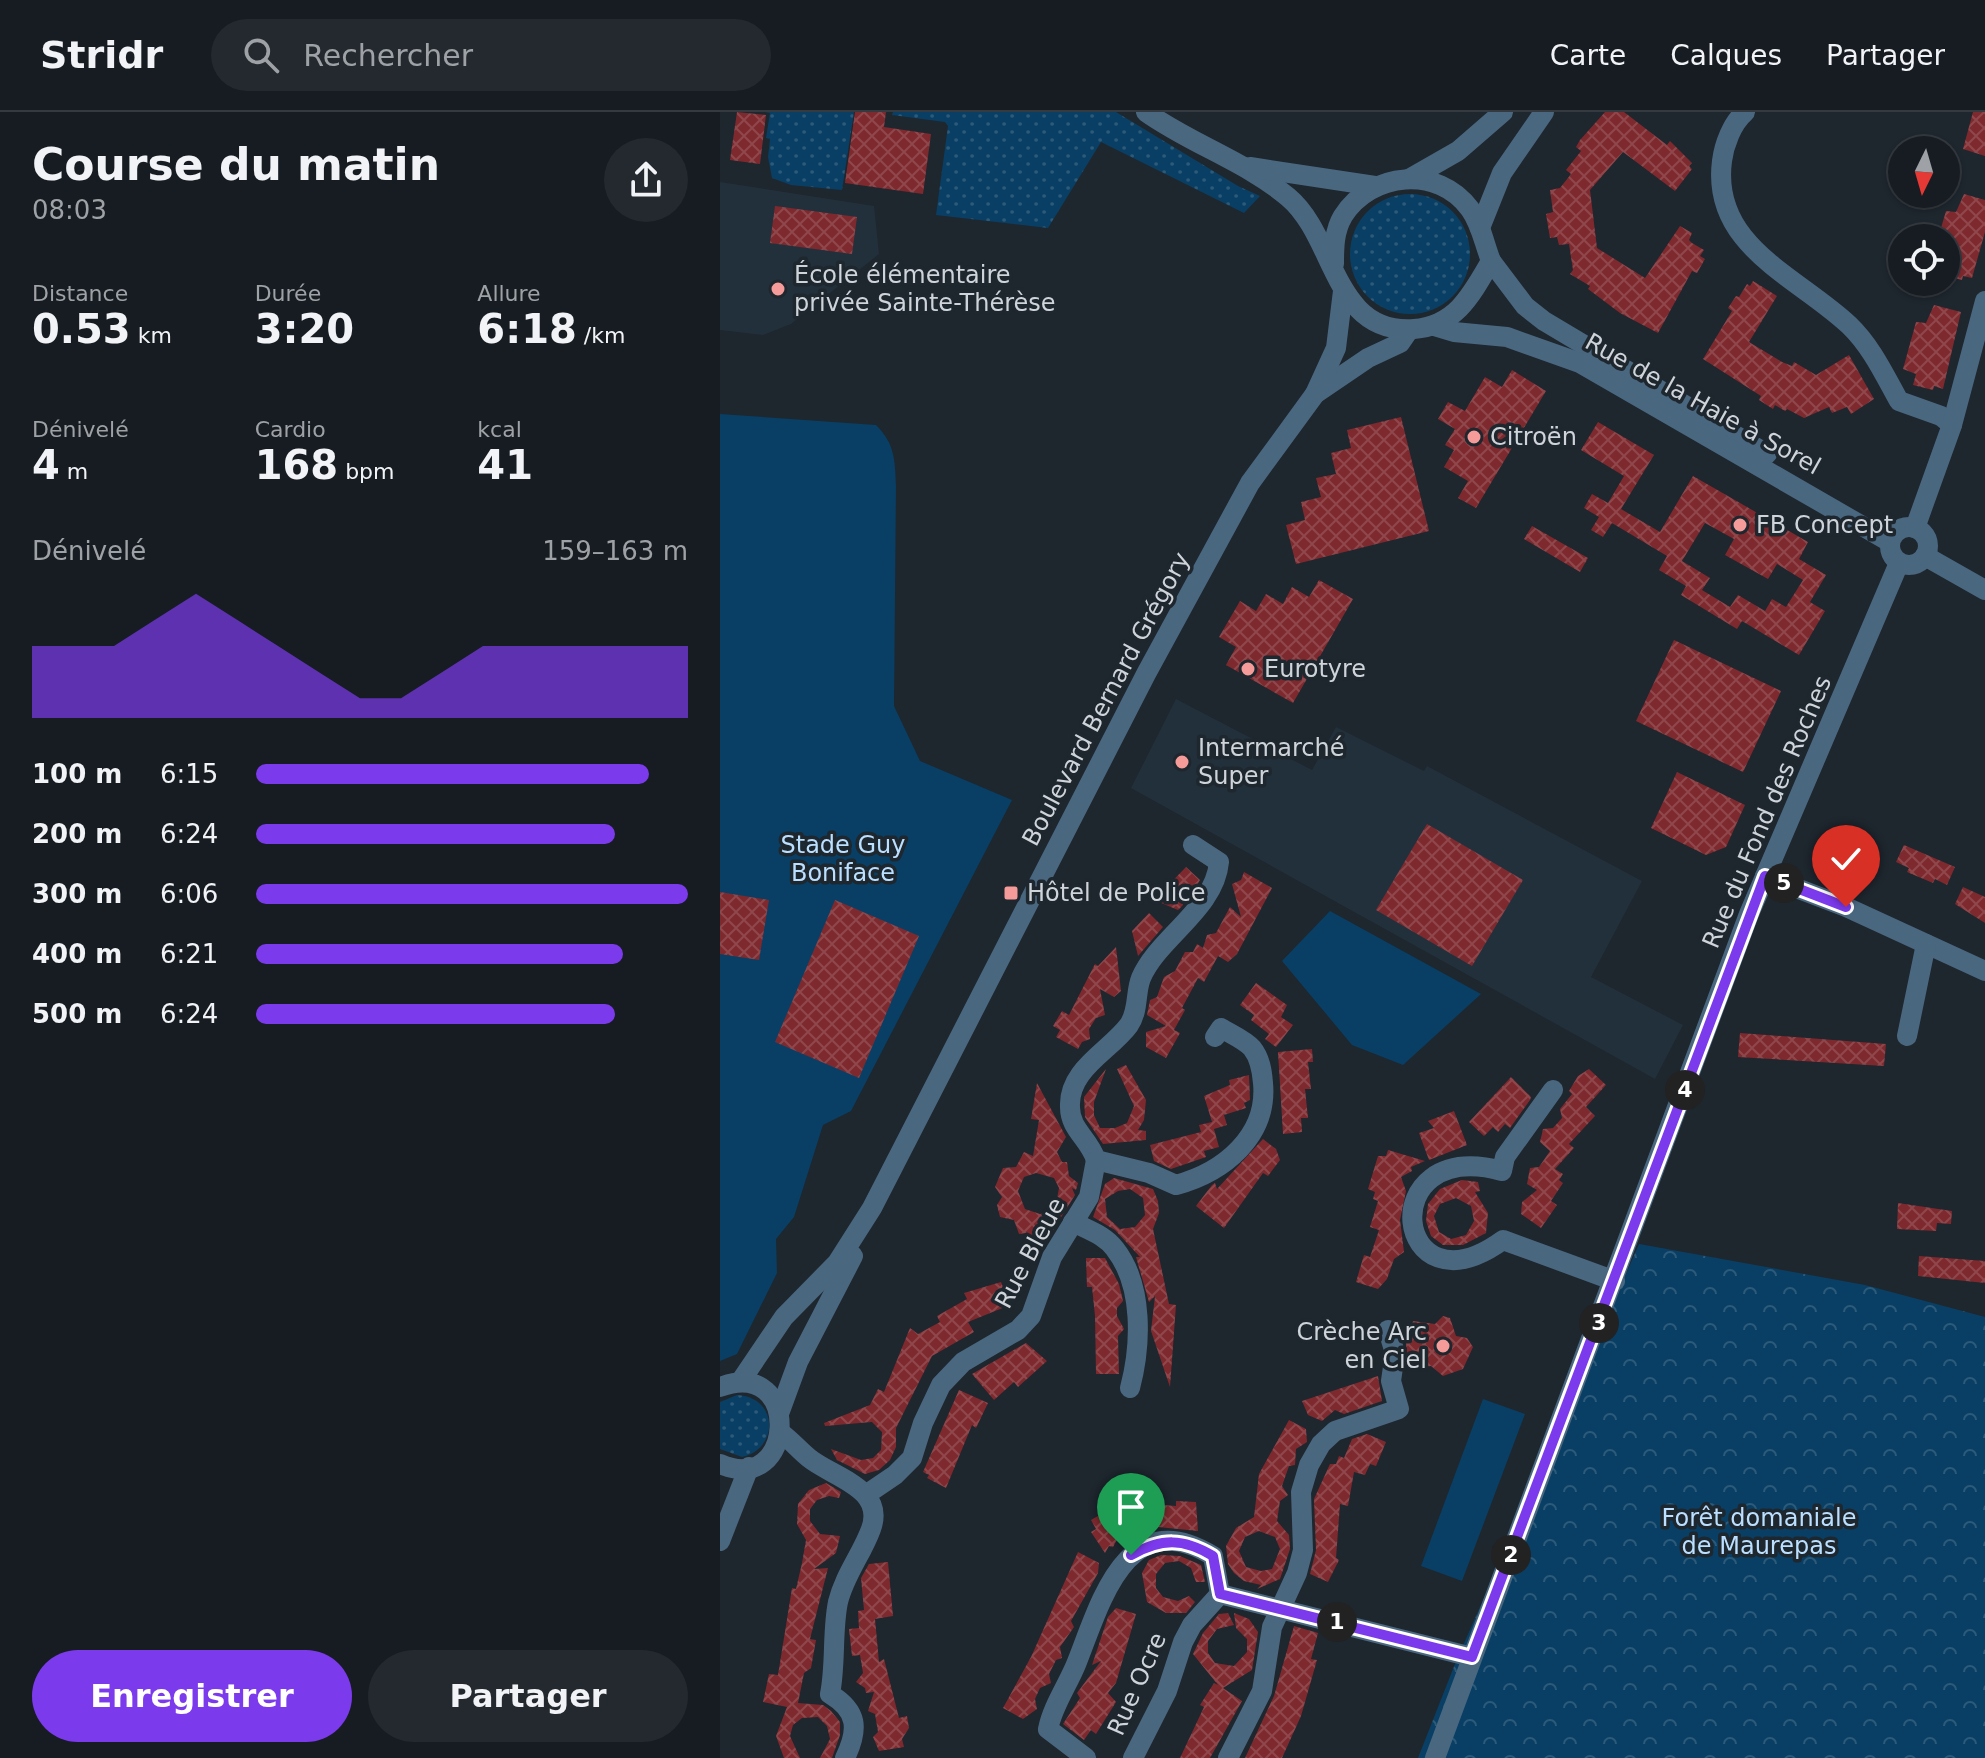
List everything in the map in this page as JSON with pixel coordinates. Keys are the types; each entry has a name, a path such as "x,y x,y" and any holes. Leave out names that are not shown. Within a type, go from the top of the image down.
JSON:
{"street":[{"path":"1146,112 1242,166 1290,198 1334,264 1343,291 1371,320 1409,330 1434,326 1457,313 1471,297 1491,261 1480,228 1469,208 1452,192 1432,182 1409,179"},
{"path":"1242,166 1375,186 1409,179 1458,151 1503,112"},
{"path":"1480,228 1502,173 1544,112"},
{"path":"1745,112 1723,149 1719,186 1731,222 1790,280 1849,325 1875,356 1899,401 1941,416 1952,425"},
{"path":"1334,264 1334,241 1342,218 1356,200 1375,186"},
{"name":"Rue de la Haie à Sorel","path":"1491,261 1525,306 1544,321 1901,533"},
{"name":"Boulevard Bernard Grégory","path":"730,1384 784,1317 837,1263 872,1208 1205,565 1250,483 1315,394 1336,348 1343,291"},
{"path":"1925,556 1912,565 1899,563 1892,555 1952,425 1985,301"},
{"name":"Rue de la Haie à Sorel","path":"1434,326 1454,332 1516,339 1580,363 1901,533"},
{"name":"Boulevard Bernard Grégory","path":"1315,394 1368,358 1400,343 1409,330"},
{"path":"1901,533 1926,537 1925,556"},
{"path":"1925,556 1985,590"},
{"name":"Rue du Fond des Roches","path":"1435,1758 1765,876 1899,563"},
{"path":"1193,845 1219,862 1218,876 1142,977 1136,1010 1128,1025 1087,1065 1069,1106 1074,1127 1091,1143 1096,1160 1149,1173 1176,1185 1219,1168 1239,1148 1258,1126 1263,1109 1262,1065 1251,1047 1221,1028 1215,1037"},
{"path":"1765,876 1846,907 1985,971"},
{"path":"1907,1036 1926,944"},
{"path":"1553,1090 1505,1157 1502,1171 1468,1165 1437,1172 1421,1184 1414,1204 1416,1236 1424,1251 1435,1258 1468,1260 1503,1240 1615,1281"},
{"name":"Rue Bleue","path":"867,1494 895,1475 912,1458 923,1423 941,1385 963,1362 1018,1330 1031,1316 1052,1257 1089,1197 1096,1160"},
{"name":"Boulevard Bernard Grégory","path":"780,1411 798,1362 866,1230 872,1208"},
{"path":"1073,1222 1104,1238 1115,1248 1129,1276 1139,1336 1130,1388"},
{"path":"1228,1758 1262,1691 1272,1627 1297,1573 1303,1550 1301,1492 1309,1465 1321,1444 1351,1423 1399,1409 1391,1381 1395,1353 1388,1330"},
{"path":"720,1541 754,1466 777,1446 781,1433 780,1411 764,1391 730,1384"},
{"path":"781,1433 810,1460 867,1494 873,1525 853,1560 838,1603 836,1662 830,1694 847,1704 854,1722 852,1745 845,1758"},
{"path":"720,1464 735,1469 810,1460"},
{"path":"1086,1758 1048,1729 1103,1594 1131,1555 1153,1543 1174,1540 1195,1545 1213,1556 1220,1594 1472,1657"},
{"name":"Rue Ocre","path":"1133,1758 1167,1691 1187,1633 1220,1594"}],"shaded area":[{"name":"École élémentaire privée Sainte-Thérèse","path":"720,182 874,206 879,254 791,324 763,335 720,330"},
{"path":"1176,699 1312,770 1336,727 1424,771 1427,766 1642,881 1591,977 1683,1025 1655,1079 1131,788"}],"green space":[{"path":"765,112 854,112 842,190 791,185 772,178 768,157 770,139 766,138 770,113"},
{"path":"893,112 1116,112 1238,186 1260,196 1244,213 1101,142 1048,228 936,215 948,126 945,122 892,115"},
{"path":"1410,194 1433,199 1452,212 1465,231 1470,254 1465,277 1452,296 1433,309 1410,314 1387,309 1368,296 1355,277 1350,254 1355,231 1368,212 1387,199"},
{"name":"Stade Guy Boniface","path":"720,414 876,425 882,432 893,453 896,477 894,706 920,761 1012,800 851,1111 823,1125 794,1217 776,1239 777,1273 737,1354 720,1361"},
{"path":"1330,911 1481,994 1403,1065 1352,1045 1282,961"},
{"name":"Forêt domaniale de Maurepas","path":"1639,1244 1865,1285 1985,1317 1985,1758 1418,1758 1455,1664"},
{"path":"737,1395 760,1404 767,1413 769,1423 763,1444 742,1457 720,1449 720,1402"},
{"path":"1483,1399 1525,1414 1462,1581 1421,1566"}],"building":[{"path":"737,112 766,115 760,164 730,160"},
{"path":"855,112 886,112 884,127 931,134 923,194 845,183"},
{"path":"1605,112 1624,112 1667,145 1670,141 1692,163 1689,166 1692,169 1675,191 1623,152 1590,190 1597,248 1645,278 1680,226 1692,233 1689,240 1692,243 1704,250 1700,256 1705,259 1697,273 1692,271 1658,333 1620,313 1588,289 1590,286 1570,274 1573,270 1569,244 1559,245 1557,237 1550,238 1546,214 1553,212 1550,190 1560,188 1571,174 1566,170 1581,151 1576,147"},
{"path":"1973,112 1985,112 1985,156 1963,149"},
{"path":"1964,194 1985,200 1985,232 1972,278 1963,276 1962,280 1960,224 1942,224 1946,211 1956,212"},
{"path":"775,206 857,217 852,254 770,243"},
{"path":"1753,281 1777,296 1749,342 1782,362 1792,366 1794,362 1816,375 1849,355 1874,399 1851,414 1847,407 1832,413 1829,407 1804,418 1775,405 1773,409 1759,400 1761,396 1703,359 1732,311 1728,308"},
{"path":"1934,305 1961,312 1943,389 1934,386 1933,390 1913,385 1916,374 1903,369 1916,322 1926,323"},
{"name":"Citroën","path":"1512,370 1546,391 1476,508 1458,498 1468,481 1444,467 1454,450 1445,445 1455,429 1438,419 1448,402 1465,411 1485,377 1502,387"},
{"path":"1401,417 1429,531 1296,564 1286,525 1305,520 1301,502 1321,497 1316,478 1336,474 1331,453 1351,448 1347,430"},
{"path":"1598,422 1654,455 1621,509 1660,532 1693,476 1808,542 1799,559 1826,575 1810,602 1825,611 1799,655 1742,621 1737,629 1681,595 1686,586 1659,570 1667,556 1612,523 1603,537 1591,530 1599,517 1584,508 1592,494 1608,503 1624,476 1581,450","holes":["1705,523 1734,539 1725,555 1768,579 1777,564 1803,580 1786,607 1772,599 1765,611 1738,595 1730,607 1702,590 1710,578 1682,561"]},
{"path":"1532,526 1588,558 1580,572 1524,539"},
{"path":"1319,580 1353,599 1293,703 1226,665 1236,647 1219,637 1240,601 1256,611 1266,594 1283,604 1292,587 1309,597"},
{"path":"1674,640 1781,691 1743,772 1636,721"},
{"path":"1677,772 1745,805 1726,847 1706,855 1651,828"},
{"path":"1427,824 1523,880 1472,966 1376,910"},
{"path":"1904,845 1955,867 1947,885 1935,879 1933,883 1907,872 1909,868 1896,862"},
{"path":"1186,867 1200,880 1192,893 1184,889 1183,905 1178,910 1154,900"},
{"path":"1244,872 1272,888 1237,954 1228,962 1218,956 1204,982 1198,978 1174,1030 1180,1033 1166,1058 1146,1047 1146,1032 1166,1026 1147,1015 1150,1000 1157,997 1164,977 1175,971 1185,952 1193,952 1197,944 1203,948 1207,935 1216,933 1230,907 1241,917 1232,884 1241,880"},
{"path":"1963,887 1985,897 1985,923 1955,904"},
{"path":"720,892 769,900 759,960 720,954"},
{"path":"835,900 919,936 859,1078 775,1042"},
{"path":"1149,913 1163,927 1138,956 1132,931"},
{"path":"1116,947 1121,991 1114,997 1100,989 1105,1015 1096,1018 1089,1029 1090,1039 1082,1042 1078,1049 1056,1037 1060,1030 1053,1026 1062,1011 1069,1015 1095,964 1098,966"},
{"path":"1256,983 1287,1005 1281,1017 1293,1025 1276,1047 1265,1039 1269,1034 1251,1020 1254,1015 1240,1005"},
{"path":"1740,1033 1886,1044 1884,1066 1738,1057"},
{"path":"1312,1049 1313,1062 1308,1062 1311,1089 1305,1089 1308,1118 1301,1118 1302,1132 1283,1134 1278,1052"},
{"path":"1126,1065 1146,1100 1144,1120 1138,1130 1146,1131 1146,1140 1103,1144 1085,1117 1084,1097 1106,1069 1094,1102 1094,1115 1100,1128 1115,1128 1127,1123 1134,1106 1117,1069"},
{"path":"1589,1069 1606,1085 1586,1107 1595,1116 1569,1144 1574,1148 1555,1169 1563,1174 1559,1180 1563,1183 1551,1201 1557,1205 1541,1228 1521,1214 1522,1202 1537,1190 1527,1184 1530,1168 1539,1167 1550,1151 1540,1142 1543,1129 1553,1128 1562,1118 1560,1109 1572,1094 1569,1091 1578,1076"},
{"path":"1249,1075 1250,1100 1244,1103 1246,1108 1224,1115 1227,1125 1214,1129 1219,1147 1204,1151 1206,1157 1171,1169 1154,1161 1150,1145 1201,1132 1199,1125 1212,1122 1204,1096 1230,1085 1229,1080"},
{"path":"1511,1077 1531,1097 1530,1100 1510,1128 1505,1124 1498,1132 1493,1127 1484,1136 1469,1122"},
{"path":"1037,1083 1066,1137 1057,1152 1062,1162 1067,1162 1069,1176 1078,1183 1076,1190 1072,1188 1075,1195 1052,1232 1041,1229 1035,1237 1019,1234 1014,1220 1000,1217 997,1205 1002,1197 995,1187 1003,1168 1016,1167 1024,1152 1033,1156 1039,1120 1031,1119","holes":["1036,1173 1054,1178 1059,1188 1055,1210 1040,1214 1025,1209 1018,1191 1024,1177"]},
{"path":"1454,1111 1467,1145 1429,1160 1419,1133 1434,1128 1428,1121"},
{"path":"1263,1139 1276,1149 1280,1160 1268,1176 1263,1173 1224,1228 1196,1206 1212,1185 1215,1183 1217,1189"},
{"path":"1388,1150 1425,1161 1411,1167 1412,1171 1401,1177 1406,1191 1400,1220 1404,1252 1394,1259 1387,1279 1378,1289 1356,1282 1364,1255 1370,1257 1379,1230 1370,1227 1378,1201 1373,1199 1375,1192 1368,1189 1378,1156 1386,1156"},
{"path":"1114,1178 1153,1189 1158,1201 1159,1213 1153,1229 1169,1304 1176,1305 1170,1387 1151,1331 1155,1296 1149,1302 1136,1257 1140,1257 1115,1230 1093,1217 1105,1184","holes":["1130,1189 1143,1198 1145,1215 1135,1227 1120,1229 1107,1217 1105,1199 1118,1191"]},
{"path":"1462,1180 1478,1182 1480,1191 1475,1192 1488,1213 1486,1233 1463,1245 1443,1245 1431,1236 1426,1221 1428,1204 1440,1189","holes":["1456,1198 1471,1206 1474,1221 1466,1235 1451,1239 1439,1232 1434,1216 1440,1204"]},
{"path":"1898,1203 1952,1211 1951,1224 1937,1223 1936,1231 1897,1229"},
{"path":"1919,1256 1985,1261 1985,1283 1918,1276"},
{"path":"1086,1258 1105,1258 1119,1284 1123,1301 1117,1308 1117,1316 1124,1329 1118,1336 1119,1374 1096,1374 1095,1316 1092,1287 1087,1287"},
{"path":"1001,1282 1010,1305 968,1322 974,1332 932,1356 896,1428 896,1447 890,1460 879,1470 865,1474 837,1460 831,1449 861,1460 873,1458 881,1450 882,1432 872,1422 825,1426 824,1423 870,1405 878,1389 884,1392 910,1328 918,1334 940,1322 937,1316 967,1299 964,1293"},
{"name":"Crèche Arc en Ciel","path":"1443,1316 1450,1318 1456,1336 1467,1338 1473,1347 1463,1369 1443,1376 1431,1366 1423,1367 1407,1359 1406,1343 1413,1321 1435,1324"},
{"path":"1026,1343 1047,1361 1018,1387 1014,1382 994,1400 972,1374"},
{"path":"1378,1376 1382,1401 1344,1414 1335,1410 1322,1421 1308,1415 1302,1401"},
{"path":"959,1390 988,1403 976,1428 972,1425 946,1488 927,1478 929,1475 923,1472"},
{"path":"1289,1420 1306,1429 1307,1442 1296,1449 1295,1465 1289,1466 1282,1486 1288,1495 1280,1501 1277,1521 1289,1535 1290,1549 1280,1579 1257,1589 1261,1585 1244,1581 1234,1573 1228,1564 1226,1546 1236,1528 1254,1517 1259,1474","holes":["1259,1531 1275,1537 1280,1549 1272,1569 1261,1571 1246,1567 1239,1551 1245,1537"]},
{"path":"1367,1434 1386,1442 1376,1466 1370,1464 1365,1475 1354,1472 1348,1506 1340,1504 1336,1558 1339,1560 1328,1582 1310,1574 1316,1550 1314,1499 1330,1464 1336,1464 1339,1456 1344,1458 1352,1439"},
{"path":"826,1483 841,1492 839,1498 829,1496 817,1500 810,1509 810,1521 820,1534 840,1536 836,1553 814,1569 828,1568 810,1639 816,1640 811,1668 804,1673 798,1703 823,1705 831,1711 840,1722 840,1735 832,1758 820,1758 830,1739 827,1726 818,1717 802,1718 793,1725 790,1736 800,1758 784,1758 776,1736 787,1707 763,1702 769,1674 778,1675 792,1588 796,1589 802,1563 806,1540 797,1524 798,1504 809,1490"},
{"path":"1176,1501 1196,1502 1198,1531 1148,1526 1151,1504 1176,1506"},
{"path":"1138,1503 1113,1547 1109,1546 1105,1553 1091,1532 1096,1529 1091,1520 1103,1513 1109,1521"},
{"path":"1078,1552 1099,1563 1098,1573 1071,1621 1074,1627 1060,1647 1062,1658 1056,1660 1049,1674 1051,1683 1040,1688 1035,1699 1037,1709 1023,1719 1003,1708 1031,1657"},
{"path":"1161,1555 1180,1556 1201,1565 1205,1582 1196,1582 1191,1568 1179,1561 1165,1563 1156,1574 1156,1588 1163,1597 1178,1601 1189,1596 1195,1602 1186,1613 1166,1613 1147,1602 1142,1573 1149,1560"},
{"path":"888,1562 893,1616 875,1619 879,1662 884,1659 899,1718 907,1716 909,1728 902,1739 904,1747 879,1751 873,1737 878,1732 875,1714 868,1711 874,1692 866,1693 865,1688 856,1682 863,1673 860,1655 852,1656 849,1629 859,1628 858,1611 864,1610 861,1578 869,1564"},
{"path":"1116,1608 1136,1614 1116,1683 1108,1693 1116,1702 1096,1734 1091,1730 1084,1740 1063,1724 1080,1698 1077,1693 1101,1661 1092,1665 1108,1617"},
{"path":"1228,1613 1234,1625 1217,1629 1208,1641 1208,1653 1215,1663 1234,1666 1247,1652 1247,1639 1236,1628 1234,1613 1249,1619 1258,1632 1252,1670 1223,1688 1242,1701 1210,1758 1180,1758 1204,1707 1200,1705 1214,1683 1218,1685 1193,1654 1203,1633 1219,1614"},
{"path":"1294,1626 1318,1633 1311,1659 1317,1660 1301,1716 1282,1758 1245,1758 1274,1696"}],"place":[{"name":"École élémentaire privée Sainte-Thérèse","path":"778,289"},
{"name":"Citroën","path":"1474,437"},
{"name":"FB Concept","path":"1740,525"},
{"name":"Eurotyre","path":"1248,669"},
{"name":"Intermarché Super","path":"1182,762"},
{"name":"Hôtel de Police","path":"1011,893"},
{"name":"Crèche Arc en Ciel","path":"1443,1346"}],"route":[{"path":"1131,1555 1153,1543 1174,1540 1195,1545 1213,1556 1220,1594 1472,1657 1765,876 1846,907"}]}
